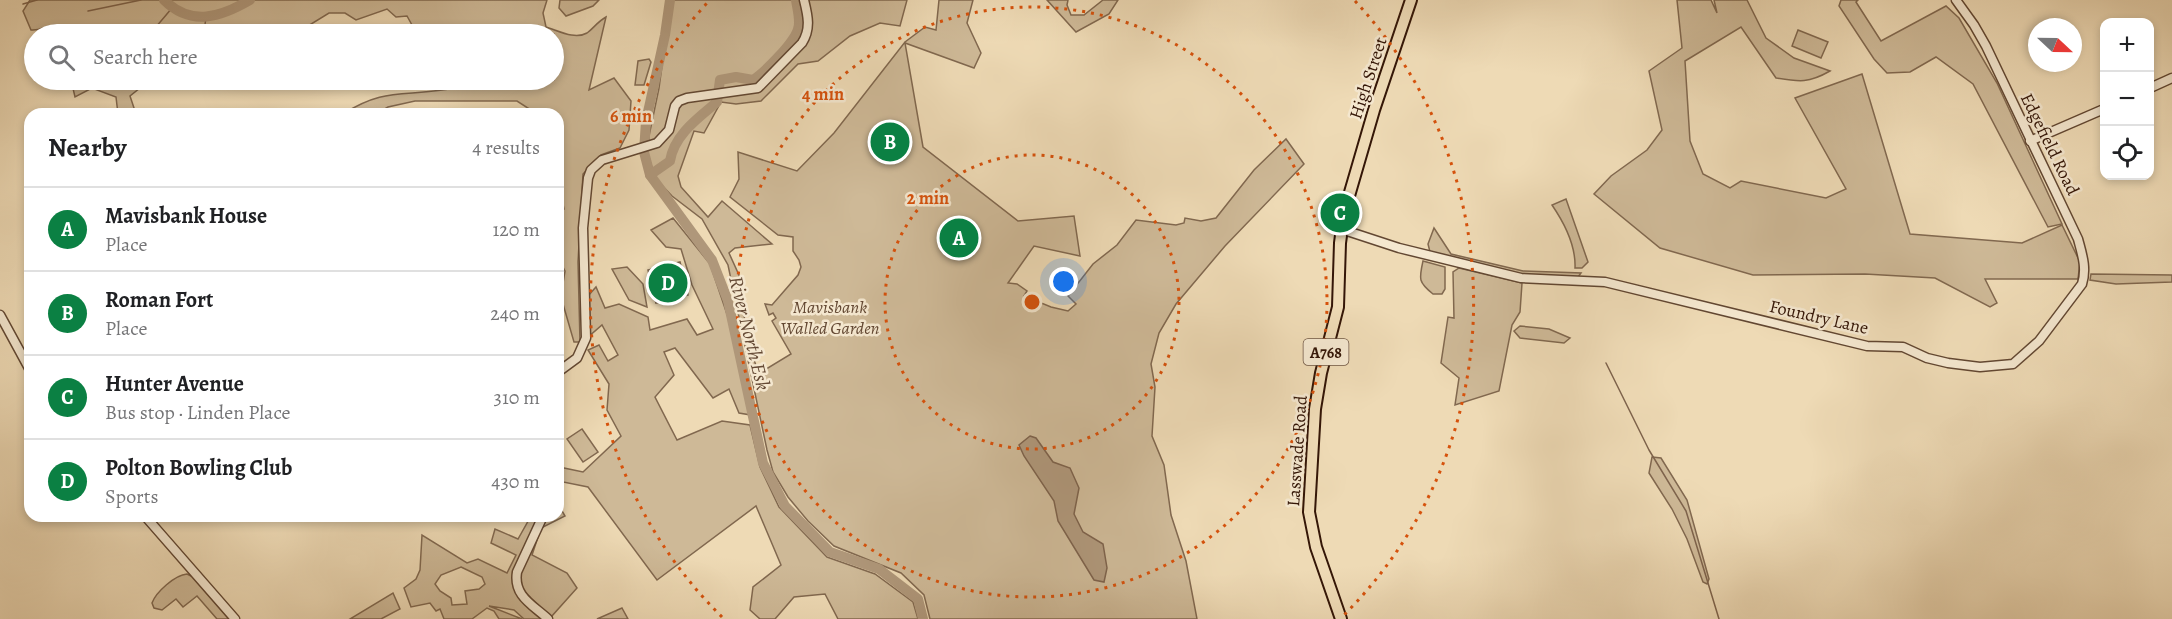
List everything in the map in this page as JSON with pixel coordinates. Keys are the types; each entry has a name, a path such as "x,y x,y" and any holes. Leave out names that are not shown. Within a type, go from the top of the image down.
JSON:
{"main road":[{"name":"High Street","path":"1341,229 1368,132 1411,0"},
{"name":"Lasswade Road","path":"1341,229 1338,307 1318,389 1309,494 1311,529 1341,619"}],"street":[{"path":"564,368 577,358 586,338 583,228 588,178 591,170 602,160 657,143 669,130 675,106 679,101 758,88 802,43 808,31 804,0"},
{"name":"Edgefield Road","path":"1956,0 1982,39 2034,140 2078,238 2085,276"},
{"path":"2154,86 2169,79"},
{"path":"2034,140 2100,111"},
{"name":"Foundry Lane","path":"1341,229 1399,248 1521,278 1605,282 1867,346 1903,347 1927,358 1980,367 2013,364 2025,356 2063,310 2082,284 2085,276"},
{"path":"0,315 24,359"},
{"path":"150,522 235,619"},
{"path":"540,522 515,581 518,590 526,600 548,619"}],"green space":[{"path":"30,0 547,0 543,13 545,24 411,24 407,16 396,17 387,9 356,20 345,13 329,13 311,24 28,24 23,11"},
{"path":"560,0 599,0 593,6 566,16 559,8"},
{"name":"Mavisbank Walled Garden","path":"671,0 907,0 900,26 880,23 850,36 818,61 798,64 761,101 736,104 721,102 704,133 694,131 678,176 681,187 708,217 722,201 772,244 735,248 729,253 743,284 743,309 749,346 758,371 763,371 791,354 772,321 776,318 773,313 769,315 765,304 772,305 798,275 801,267 793,251 793,237 778,235 730,197 739,179 738,152 797,171 834,133 905,42 925,27 936,30 939,0 973,0 967,23 981,53 974,68 905,43 923,147 1018,221 1074,216 1080,256 1034,246 1008,283 1017,284 1027,291 1024,296 1051,307 1068,311 1076,304 1068,296 1093,264 1117,245 1136,220 1176,225 1184,223 1185,218 1201,221 1216,218 1254,170 1286,139 1304,164 1225,246 1176,304 1159,333 1151,364 1155,387 1152,436 1164,465 1171,515 1186,561 1197,619 930,619 924,595 901,573 834,546 808,521 788,497 773,472 728,265 702,219 672,196 655,178 648,154"},
{"path":"1047,0 1068,0 1067,5 1071,15 1084,15 1103,0 1118,0 1109,14 1076,32"},
{"path":"1677,0 1711,0 1717,13 1714,0 1747,0 1766,38 1794,58 1830,71 1816,78 1804,80 1776,78 1741,27 1685,61 1690,141 1703,174 1730,188 1741,181 1826,198 1846,189 1795,98 1862,74 1910,234 2022,243 2062,225 2080,262 2078,279 1985,279 1997,303 1990,307 1935,278 1865,274 1753,275 1660,248 1594,194 1611,176 1647,150 1662,130 1649,71 1682,48"},
{"path":"1841,0 1858,0 1856,2 1881,41 1946,6 1959,18 1997,83 2062,224 2048,227 1973,84 1936,57 1910,72 1887,73 1874,59 1839,6"},
{"path":"606,17 589,90 614,78 631,101 629,130 620,148 601,155 583,174 578,262 580,342 574,342 564,307 564,108 528,108 517,101 415,101 386,108 354,108 391,95 437,90 564,90 564,33 582,35"},
{"path":"1798,30 1828,42 1821,58 1792,46"},
{"path":"649,59 651,62 644,85 635,85 638,61"},
{"path":"73,90 88,90 75,97"},
{"path":"97,90 138,90 130,96 134,108 117,108 116,97"},
{"path":"1566,199 1588,262 1582,268 1575,268 1574,251 1569,235 1552,205"},
{"path":"673,218 710,264 732,329 751,415 739,413 729,389 713,398 675,348 664,352 674,375 655,397 677,440 722,421 750,425 760,467 779,507 827,557 875,574 913,602 918,619 838,619 825,594 794,597 775,619 760,619 750,610 753,587 781,565 756,506 657,580 588,487 564,482 564,468 583,472 621,436 607,410 609,384 588,350 599,345 608,361 618,355 602,325 588,337 588,296 596,287 605,308 619,304 648,317 650,330 687,319 697,335 713,329 692,285 681,249 666,247 651,230"},
{"path":"1434,228 1451,254 1523,271 1581,273 1578,277 1521,276 1430,252 1428,244"},
{"path":"1423,261 1445,267 1445,289 1442,294 1433,294 1422,283 1420,276"},
{"path":"680,262 688,295 656,303 648,270"},
{"path":"627,267 643,284 647,307 629,300 612,269"},
{"path":"1459,268 1522,283 1520,312 1512,325 1499,391 1455,405 1459,378 1441,363 1448,317 1454,318 1453,272"},
{"path":"2091,274 2172,275 2172,282 2116,284 2090,280"},
{"path":"1520,326 1549,329 1570,338 1564,343 1520,338 1514,331"},
{"path":"582,429 598,452 583,462 567,439"},
{"path":"1652,457 1661,458 1687,500 1709,579 1707,584 1703,582 1687,539 1672,509 1649,473"},
{"path":"528,522 553,522 541,528 532,555 567,573 577,588 551,617 524,619 514,610 489,606 522,619 499,619 494,611 487,608 472,619 444,619 440,609 436,611 430,603 411,607 404,588 416,579 420,570 422,535 467,563 478,559 507,573 516,555 491,543 495,529 518,539","holes":["461,567 482,577 485,584 479,589 465,591 467,604 452,605 451,598 440,591 435,584 441,575"]},
{"path":"187,574 193,577 231,619 217,619 197,596 183,607 176,599 162,610 154,608 152,603 162,589 177,577"},
{"path":"393,593 400,609 381,619 350,619"},
{"path":"622,608 628,619 597,619"}],"shaded area":[{"path":"1030,436 1036,438 1053,462 1070,468 1079,488 1074,514 1083,532 1103,544 1107,568 1104,582 1094,580 1058,521 1054,501 1024,456 1019,445"}],"waterway":[{"path":"23,4 37,0"},
{"path":"88,11 141,0"},
{"name":"River North Esk","path":"164,0 185,14 195,16 217,15 250,0"},
{"name":"River North Esk","path":"670,0 665,35 646,121 644,152 650,175 712,260 728,301 763,463 785,506 830,552 879,569 918,599 923,619"},
{"path":"650,175 670,161 676,143 682,135 717,102 720,80 736,77 753,80 765,71 785,49 799,26 796,0"},
{"path":"158,24 172,8"},
{"path":"205,24 206,16"},
{"path":"1606,363 1649,450 1686,511 1719,619"}],"place":[{"name":"Roman Fort","path":"890,142"},
{"name":"Hunter Avenue","path":"1340,213"},
{"name":"Mavisbank House","path":"959,238"},
{"name":"Polton Bowling Club","path":"668,283"}]}
